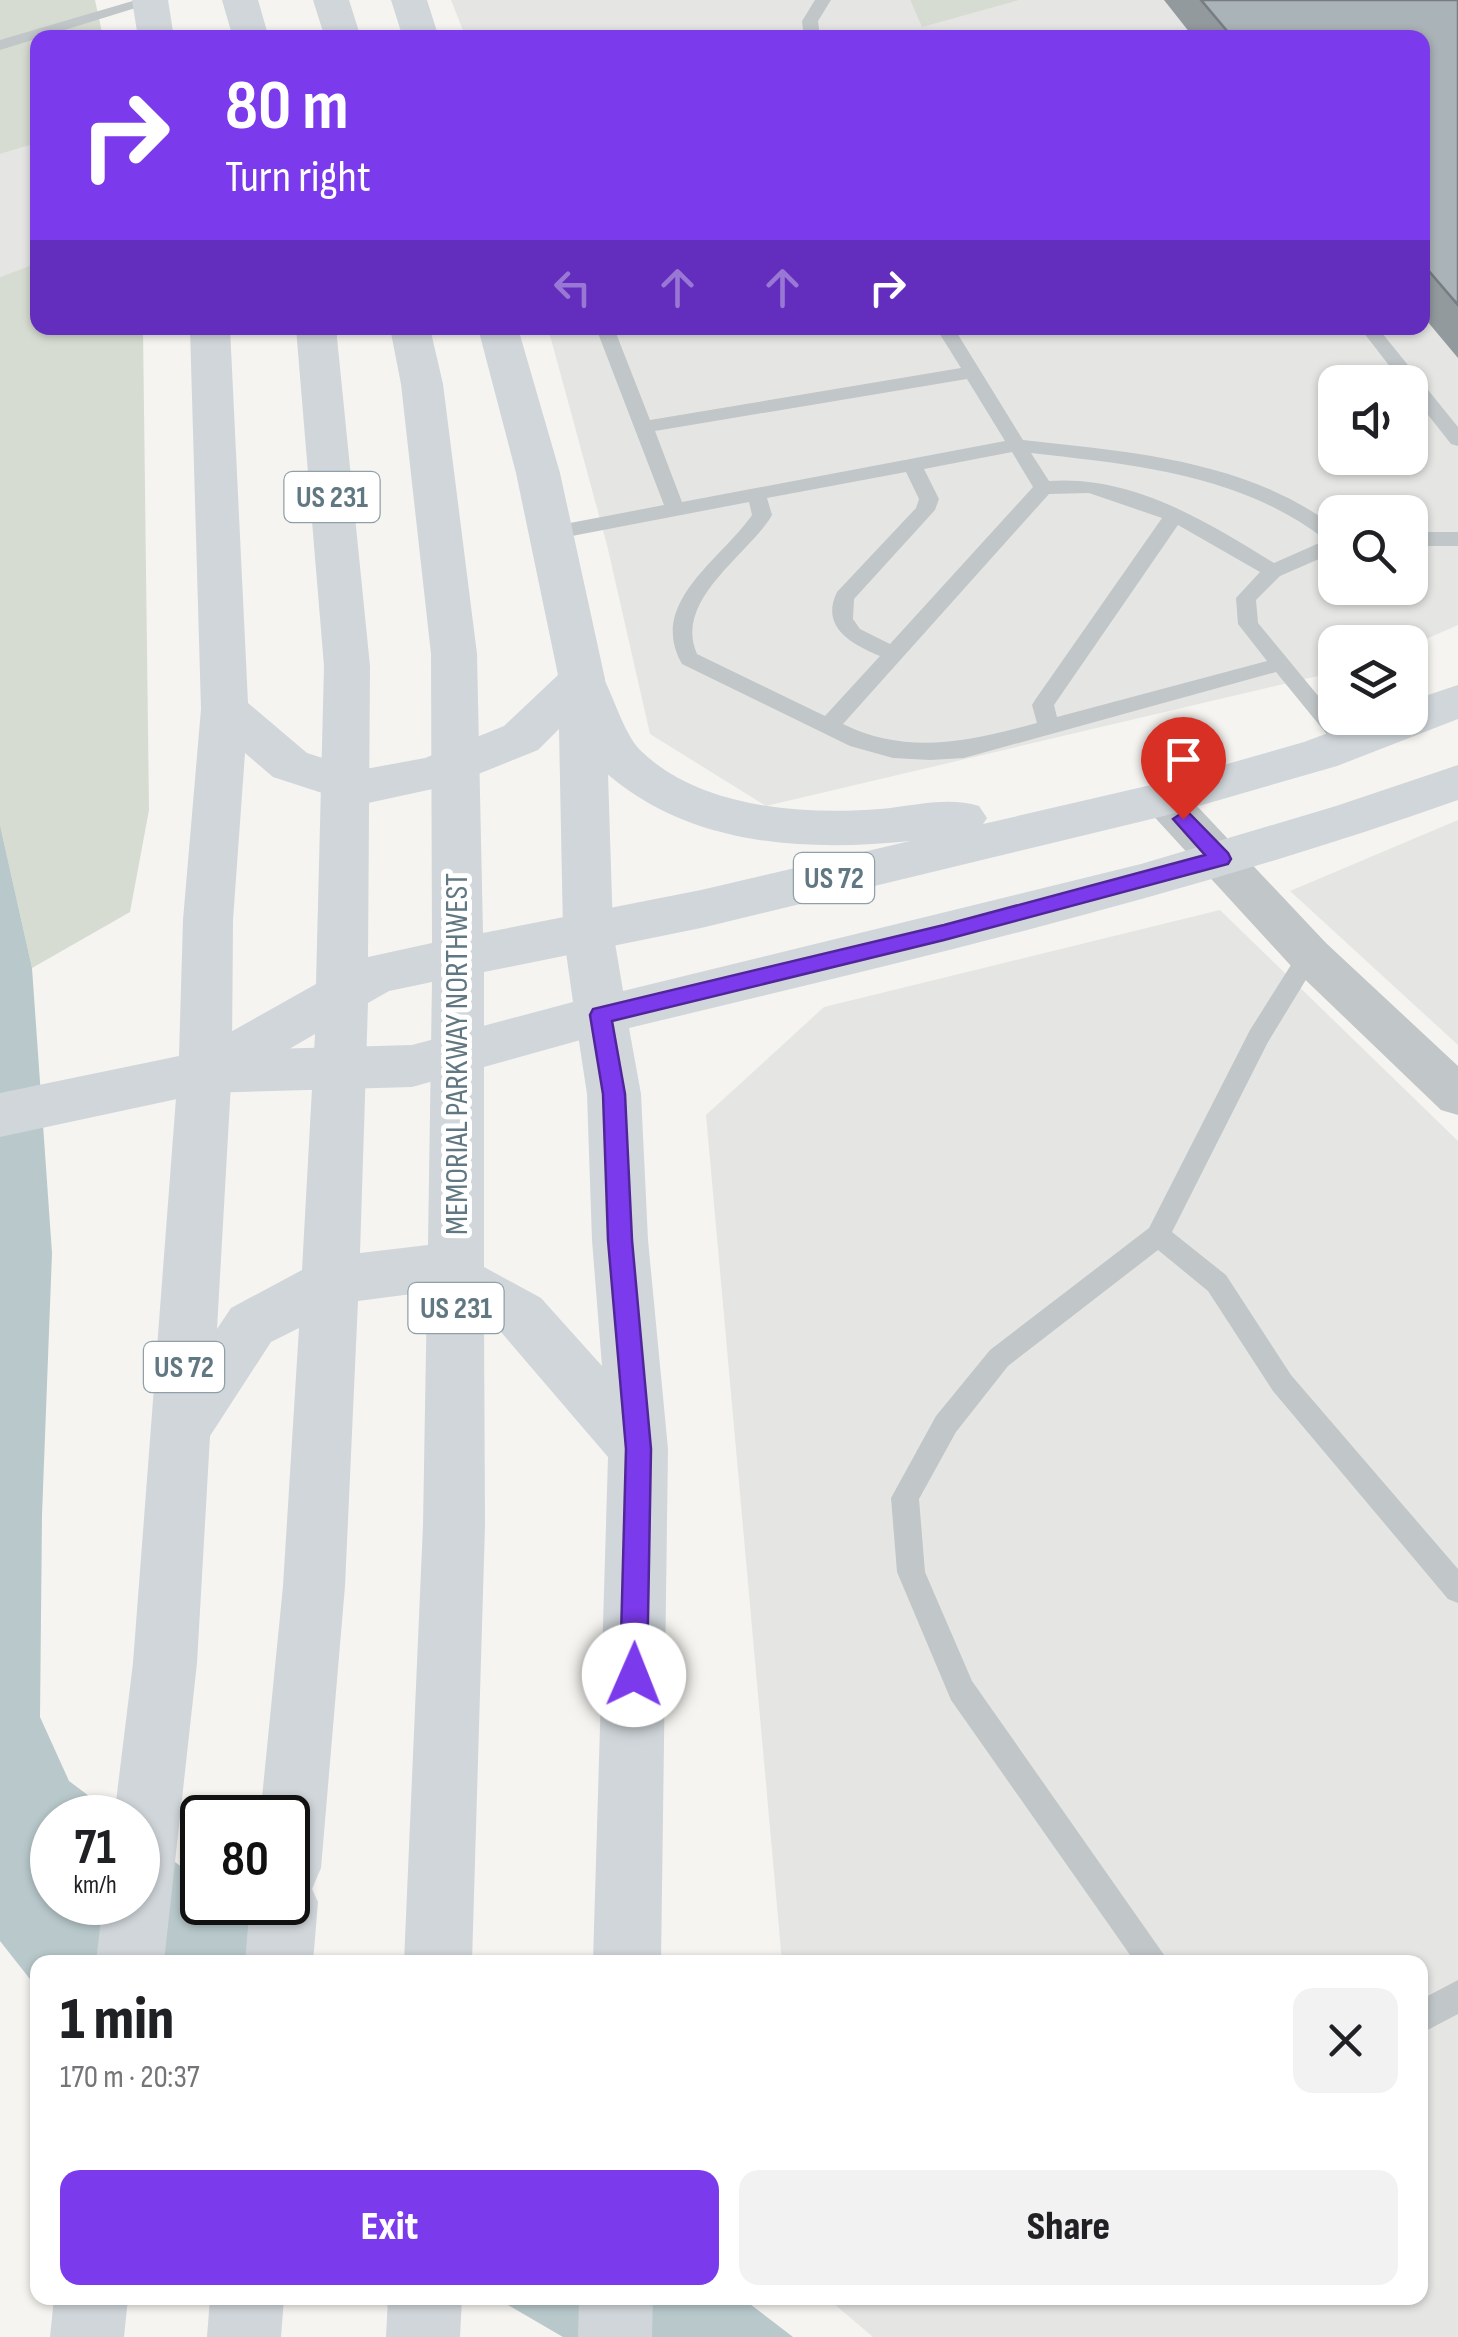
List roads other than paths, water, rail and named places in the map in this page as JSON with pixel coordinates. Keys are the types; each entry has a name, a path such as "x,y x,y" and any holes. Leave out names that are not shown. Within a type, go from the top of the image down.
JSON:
{"main road":[{"path":"240,0 249,30"},
{"path":"332,0 341,30"},
{"path":"150,1 155,30"},
{"path":"415,1 420,30"},
{"path":"206,1072 208,920 225,709 210,335"},
{"name":"US 231","path":"295,1795 314,1586 340,1070 347,666 317,335"},
{"name":"MEMORIAL PARKWAY NORTHWEST","path":"412,335 422,384 454,654 458,971 454,1525 438,1955"},
{"path":"500,335 582,679 588,931 614,1094 620,1240 638,1449 628,1932"},
{"path":"225,709 290,765 359,788 434,773 521,738 582,679"},
{"path":"582,679 619,759 662,790 695,807 748,823 875,827 952,818 1080,819"},
{"name":"US 72","path":"149,1795 165,1663 206,1072 376,974 701,910 1164,799 1241,779 1458,701"},
{"name":"US 72","path":"600,1015 944,932 1221,859 1374,813 1458,782"},
{"path":"0,1115 206,1072 412,1066 600,1015"},
{"path":"180,1432 251,1325 338,1278 434,1268 521,1315 638,1449"},
{"name":"US 72","path":"131,1955 134,1925"},
{"path":"280,1955 282,1925"},
{"path":"87,2336 90,2305"},
{"path":"244,2337 246,2305"},
{"path":"423,2337 425,2305"},
{"path":"615,2337 616,2305"}],"street":[{"path":"1164,799 1309,955 1458,1096"}],"lane":[{"path":"811,30 810,21 824,0"},
{"path":"51,30 150,1"},
{"path":"0,45 30,36"},
{"path":"608,335 675,509"},
{"path":"950,335 1043,488"},
{"path":"1375,335 1458,440"},
{"path":"643,427 974,372"},
{"path":"550,533 1018,445 1189,470 1291,505 1309,513 1318,523"},
{"path":"892,654 851,634 841,624 839,610 844,597 926,510 928,499 912,464"},
{"path":"828,727 1043,488 1087,487 1132,497 1273,570"},
{"path":"756,494 762,515 757,525 686,606 677,625 677,643 689,659 858,741 893,750 964,750 1281,664"},
{"path":"1049,726 1043,705 1173,517"},
{"path":"1428,539 1458,539"},
{"path":"1318,549 1273,570 1246,598 1248,624 1346,743"},
{"path":"1149,1955 960,1690 912,1572 905,1498 946,1424 1000,1358 1158,1236 1258,1037 1309,955"},
{"path":"1158,1236 1217,1283 1282,1383 1458,1590"},
{"path":"1428,2013 1458,1996"}]}
